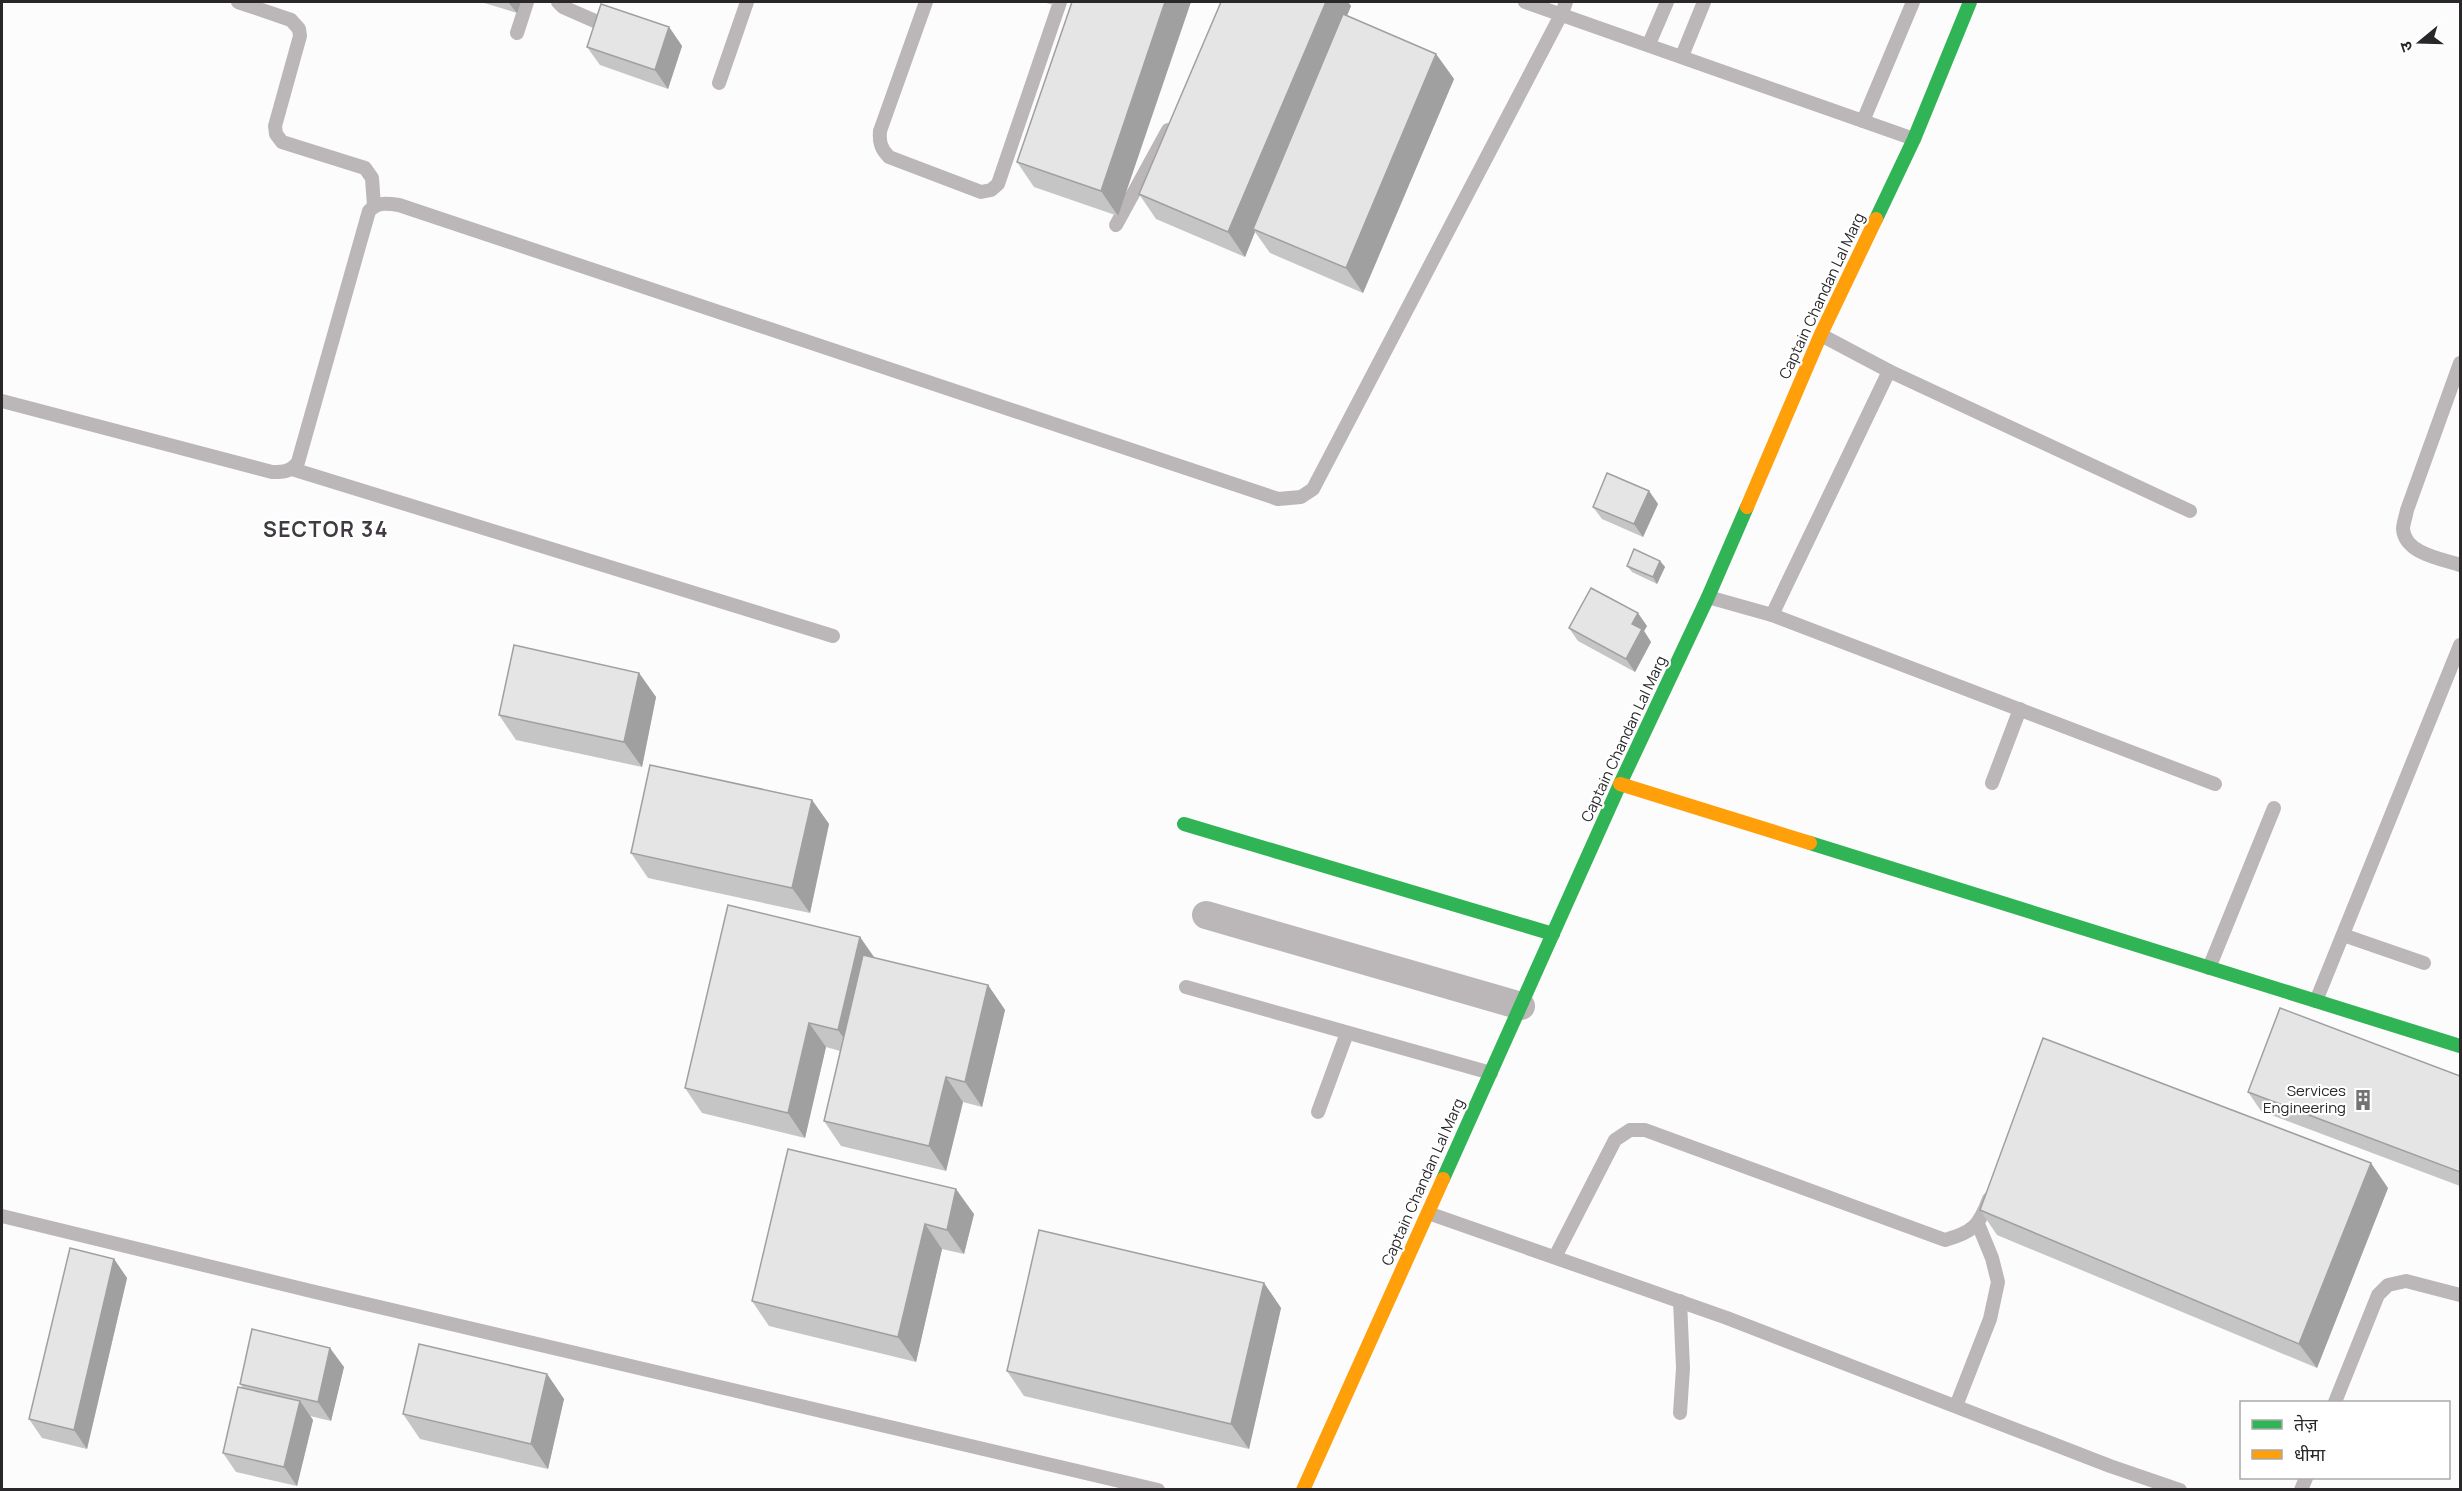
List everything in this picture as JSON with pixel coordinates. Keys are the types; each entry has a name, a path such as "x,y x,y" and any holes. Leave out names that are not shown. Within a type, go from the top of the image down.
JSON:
{"street":[{"name":"Captain Chandan Lal Marg","path":"1303,1490 1620,784 1708,597 1821,334 1914,140 1970,2"},
{"path":"1620,784 2460,1046"},
{"path":"1184,824 1553,934"},
{"path":"1206,915 1521,1006"}],"lane":[{"path":"238,2 291,20 299,28 300,36 275,126 276,134 282,142 365,168 372,178 374,206"},
{"path":"517,33 527,2"},
{"path":"558,2 563,8 604,25"},
{"path":"719,83 747,2"},
{"path":"926,2 880,131 879,140 889,157 981,192 991,190 998,184 1060,2"},
{"path":"1525,2 1564,7 1649,44 1914,140"},
{"path":"1649,44 1667,2"},
{"path":"1682,56 1704,2"},
{"path":"1863,121 1913,2"},
{"path":"2,402 272,472 285,472 292,469 298,462 369,211 383,202 399,205 1278,499 1301,497 1313,489 1564,7"},
{"path":"1116,225 1174,119"},
{"path":"1821,334 1889,371 2190,511"},
{"path":"2460,363 2407,510 2403,529 2408,542 2420,552 2460,565"},
{"path":"1772,615 1889,371"},
{"path":"292,469 833,636"},
{"path":"1708,597 1772,615 2215,784"},
{"path":"2316,1001 2460,645"},
{"path":"1992,783 2020,709"},
{"path":"2209,968 2274,808"},
{"path":"2343,935 2424,963"},
{"path":"1186,987 1491,1073"},
{"path":"1318,1112 1347,1033"},
{"path":"1555,1257 1615,1140 1630,1131 1646,1130 1945,1240 1966,1234 1978,1224 1992,1188"},
{"path":"1428,1213 1680,1301 2110,1466 2180,1490"},
{"path":"2,1216 1158,1490"},
{"path":"1956,1406 1990,1319 1998,1282 1992,1258 1978,1224"},
{"path":"2335,1401 2378,1295 2388,1285 2406,1281 2460,1294"},
{"path":"1680,1301 1683,1368 1680,1413"}],"building":[{"path":"1072,2 1165,2 1101,191 1017,162"},
{"path":"1221,2 1326,2 1228,232 1139,194"},
{"path":"601,4 669,27 655,70 587,47"},
{"path":"1343,14 1436,54 1346,268 1253,229"},
{"path":"1607,473 1649,491 1634,524 1593,507"},
{"path":"1634,549 1660,561 1653,577 1627,566"},
{"path":"1591,588 1638,613 1632,624 1642,629 1626,659 1569,628"},
{"path":"514,645 639,673 624,742 499,715"},
{"path":"650,765 812,800 792,888 631,853"},
{"path":"728,905 860,937 838,1030 809,1023 788,1113 685,1088"},
{"path":"863,955 988,985 965,1082 946,1077 929,1146 824,1121"},
{"name":"Services Engineering","path":"2280,1008 2460,1076 2460,1172 2248,1092"},
{"path":"2043,1038 2371,1163 2299,1344 1980,1210"},
{"path":"788,1149 956,1189 947,1230 925,1224 898,1337 752,1301"},
{"path":"1039,1230 1264,1283 1231,1424 1007,1371"},
{"path":"70,1248 114,1259 74,1430 29,1419"},
{"path":"252,1329 330,1348 318,1402 240,1384"},
{"path":"419,1344 547,1374 531,1444 403,1414"},
{"path":"238,1387 300,1401 284,1467 223,1453"}],"traffic: fast":[{"path":"1876,219 1914,139 1970,2"},
{"path":"1443,1179 1747,507"},
{"path":"1184,824 1553,934"},
{"path":"1810,843 2460,1046"}],"traffic: slow":[{"path":"1747,507 1821,334 1876,219"},
{"path":"1620,784 1810,843"},
{"path":"1303,1490 1443,1179"}],"place":[{"name":"Services Engineering","path":"2363,1100"}],"district":[{"name":"SECTOR 34","path":"326,530"}]}
